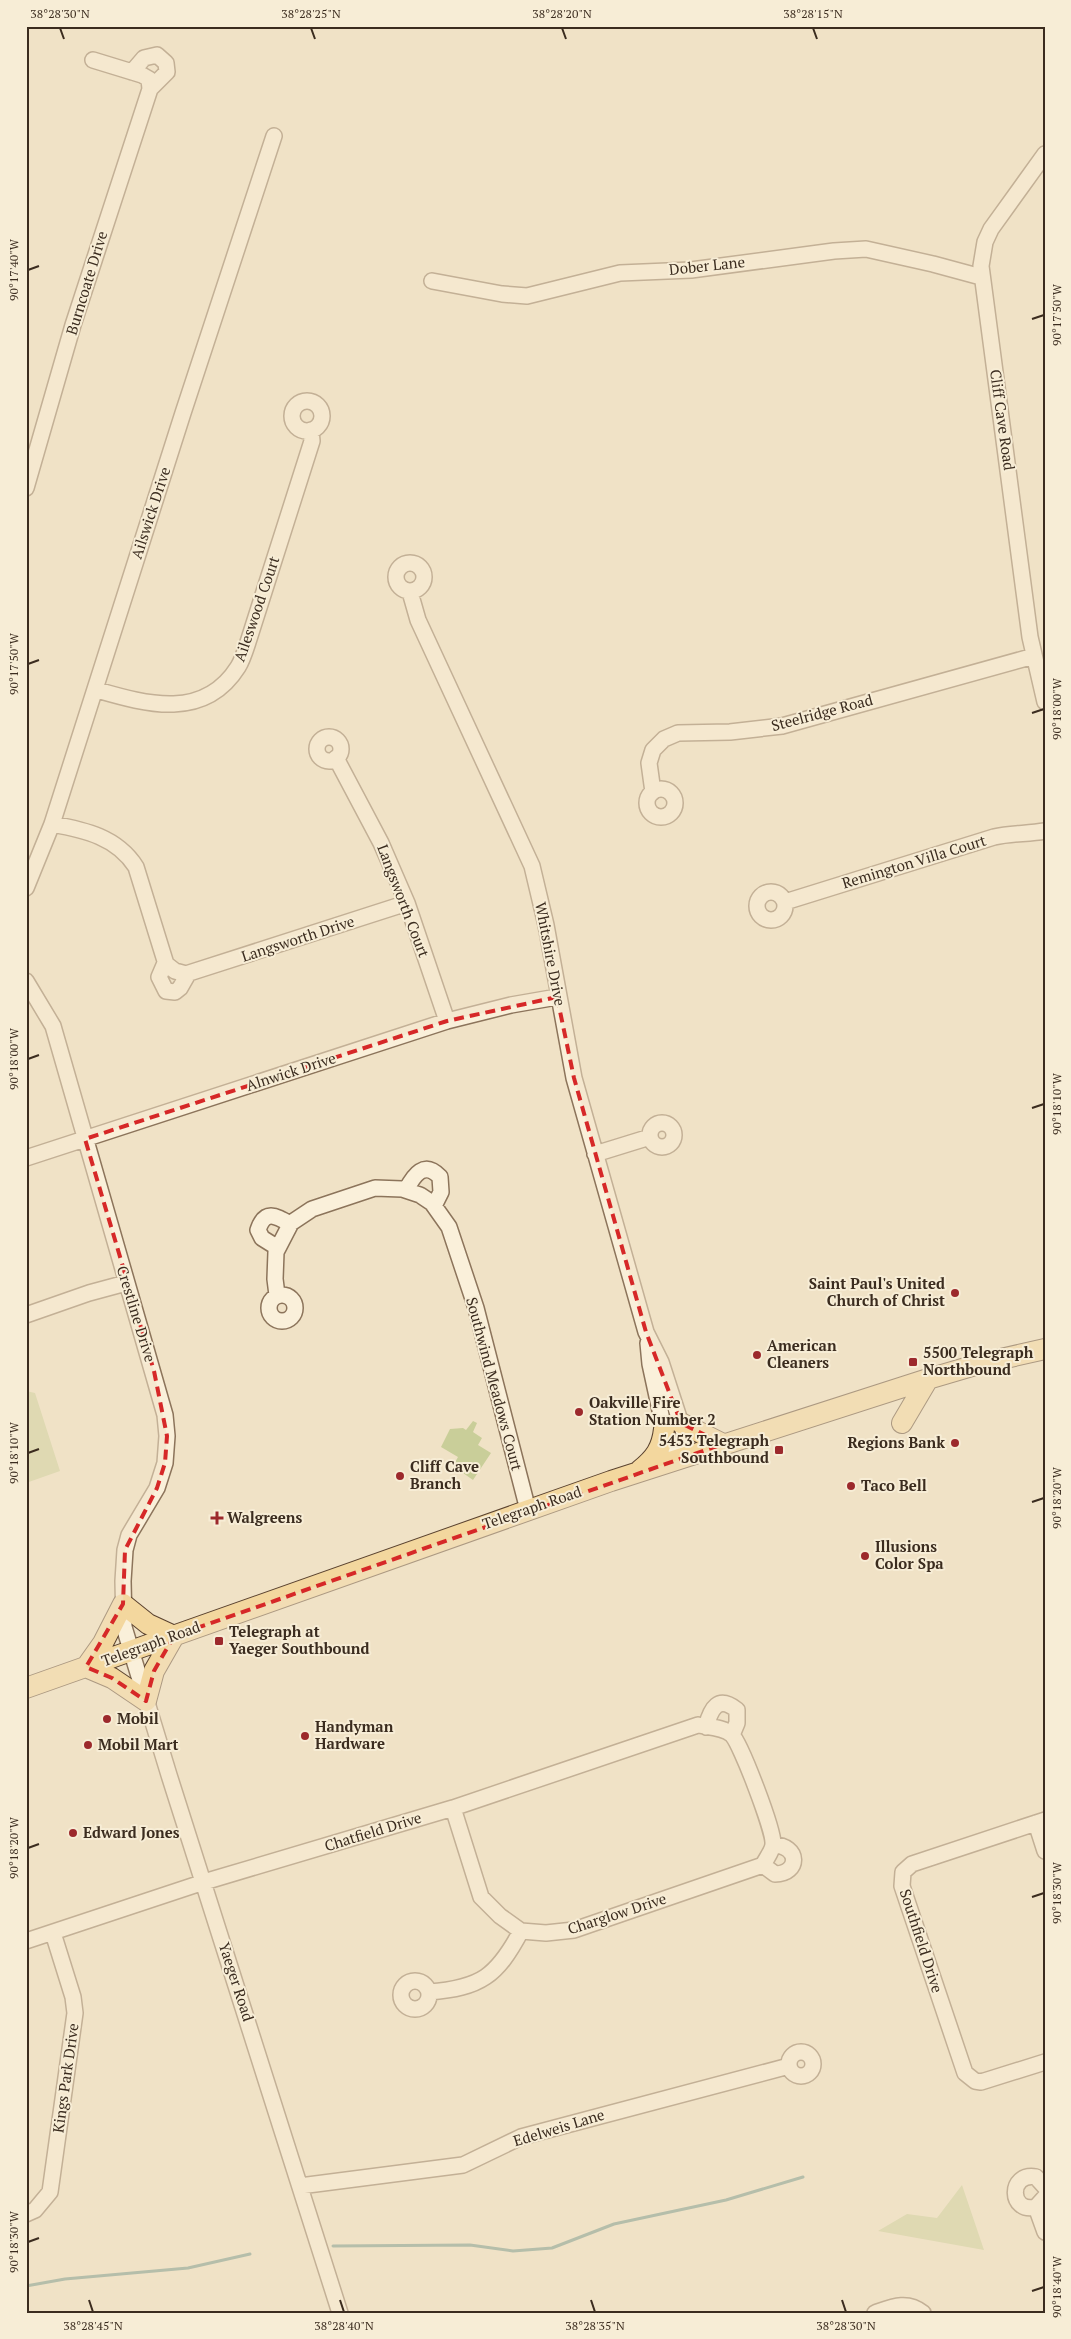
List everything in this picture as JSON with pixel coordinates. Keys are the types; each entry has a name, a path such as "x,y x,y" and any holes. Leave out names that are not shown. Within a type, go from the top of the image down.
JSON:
{"main road":[{"name":"Telegraph Road","path":"26,1688 683,1457 928,1379 979,1364 1045,1349"},
{"path":"902,1423 928,1379"},
{"path":"638,1472 655,1458 673,1426 723,1444"},
{"path":"123,1604 148,1624 174,1636 154,1672 146,1701 112,1678 86,1667 103,1644 123,1604"}],"street":[{"path":"92,60 132,72 149,84 167,72 166,63 157,55 144,58 132,72"},
{"name":"Burncoate Drive","path":"26,488 73,325 149,84"},
{"name":"Ailswick Drive","path":"26,888 52,824 97,690 183,413 274,136"},
{"name":"Cliff Cave Road","path":"1045,154 991,229 982,254 981,277 1034,656 1045,702"},
{"name":"Dober Lane","path":"432,281 502,294 527,296 620,272 691,270 834,251 866,249 924,261 981,277"},
{"name":"Aileswood Court","path":"97,690 159,706 179,704 204,697 223,685 232,676 239,666 249,638 312,441 311,430"},
{"name":"Whitshire Drive","path":"410,592 418,620 509,812 532,866 546,925 574,1078 646,1332 661,1362 673,1426 666,1438 683,1457"},
{"name":"Steelridge Road","path":"654,792 649,763 653,750 664,739 678,733 721,732 782,726 1034,656"},
{"name":"Langsworth Court","path":"336,758 381,843 407,903 447,1022"},
{"path":"52,824 87,830 116,844 128,854 139,876 165,963 175,971 188,974 180,988 175,992 166,991 159,977 165,963"},
{"name":"Remington Villa Court","path":"785,902 994,837 1010,833 1029,834 1045,831"},
{"name":"Langsworth Drive","path":"188,974 407,903"},
{"name":"Crestline Drive","path":"26,981 53,1026 126,1284 154,1371 165,1415 167,1436 166,1464 157,1488 132,1530 125,1550 124,1627 130,1652"},
{"name":"Alnwick Drive","path":"26,1158 447,1022 511,1005 558,996"},
{"path":"595,1154 650,1137"},
{"path":"406,1190 418,1172 427,1169 434,1170 440,1177 441,1192 434,1206"},
{"name":"Southwind Meadows Court","path":"277,1295 274,1279 278,1248 290,1224 312,1209 375,1188 406,1190 420,1195 434,1206 449,1226 482,1326 497,1397 528,1510"},
{"path":"278,1248 262,1238 258,1230 260,1222 268,1216 276,1216 290,1224"},
{"path":"26,1315 89,1293 126,1284"},
{"name":"Yaeger Road","path":"130,1652 340,2313"},
{"name":"Chatfield Drive","path":"26,1941 204,1882 453,1808 698,1725 719,1730 751,1774 771,1833 773,1845"},
{"name":"Charglow Drive","path":"453,1808 481,1897 500,1916 521,1931 546,1934 574,1930 763,1865"},
{"path":"1040,1822 1045,1851"},
{"name":"Southfield Drive","path":"1040,1822 912,1864 903,1872 902,1886 965,2073 975,2081 981,2082 1045,2062"},
{"path":"773,1845 784,1845 788,1848 793,1858 793,1864 787,1872 780,1874 775,1874 763,1865 773,1845"},
{"path":"429,1992 451,1990 475,1984 497,1970 509,1954 521,1931"},
{"name":"Kings Park Drive","path":"26,2214 35,2210 50,2192 75,2013 74,1997 53,1933"},
{"name":"Edelweis Lane","path":"300,2186 463,2165 521,2137 789,2066"},
{"path":"1045,2187 1040,2180 1030,2176 1020,2179 1015,2188 1015,2198 1022,2206 1041,2202 1045,2232"},
{"path":"875,2313 900,2304 914,2307 923,2313"}],"highlighted area":[{"path":"557,997 574,1078 646,1332 681,1423 723,1444 174,1636 154,1671 146,1701 112,1678 86,1667 123,1604 125,1550 157,1488 165,1463 167,1436 154,1371 85,1139 447,1021"}],"green space":[{"path":"26,1391 35,1393 60,1471 26,1483"},
{"path":"473,1421 477,1423 473,1432 482,1438 478,1445 491,1453 473,1480 453,1466 458,1457 441,1447 450,1429 463,1428 466,1430"},
{"path":"962,2185 984,2250 878,2231 907,2214 937,2218"}],"waterway":[{"path":"333,2246 470,2245 513,2251 552,2248 614,2224 726,2200 803,2177"},
{"path":"26,2286 65,2279 188,2268 250,2254"}],"place":[{"name":"Saint Paul's United Church of Christ","path":"955,1293"},
{"name":"American Cleaners","path":"757,1355"},
{"name":"5500 Telegraph Northbound","path":"913,1362"},
{"name":"Oakville Fire Station Number 2","path":"579,1412"},
{"name":"Regions Bank","path":"955,1443"},
{"name":"5453 Telegraph Southbound","path":"779,1450"},
{"name":"Cliff Cave Branch","path":"400,1476"},
{"name":"Taco Bell","path":"851,1486"},
{"name":"Walgreens","path":"217,1518"},
{"name":"Illusions Color Spa","path":"865,1556"},
{"name":"Telegraph at Yaeger Southbound","path":"219,1641"},
{"name":"Mobil","path":"107,1719"},
{"name":"Handyman Hardware","path":"305,1736"},
{"name":"Mobil Mart","path":"88,1745"},
{"name":"Edward Jones","path":"73,1833"}]}
